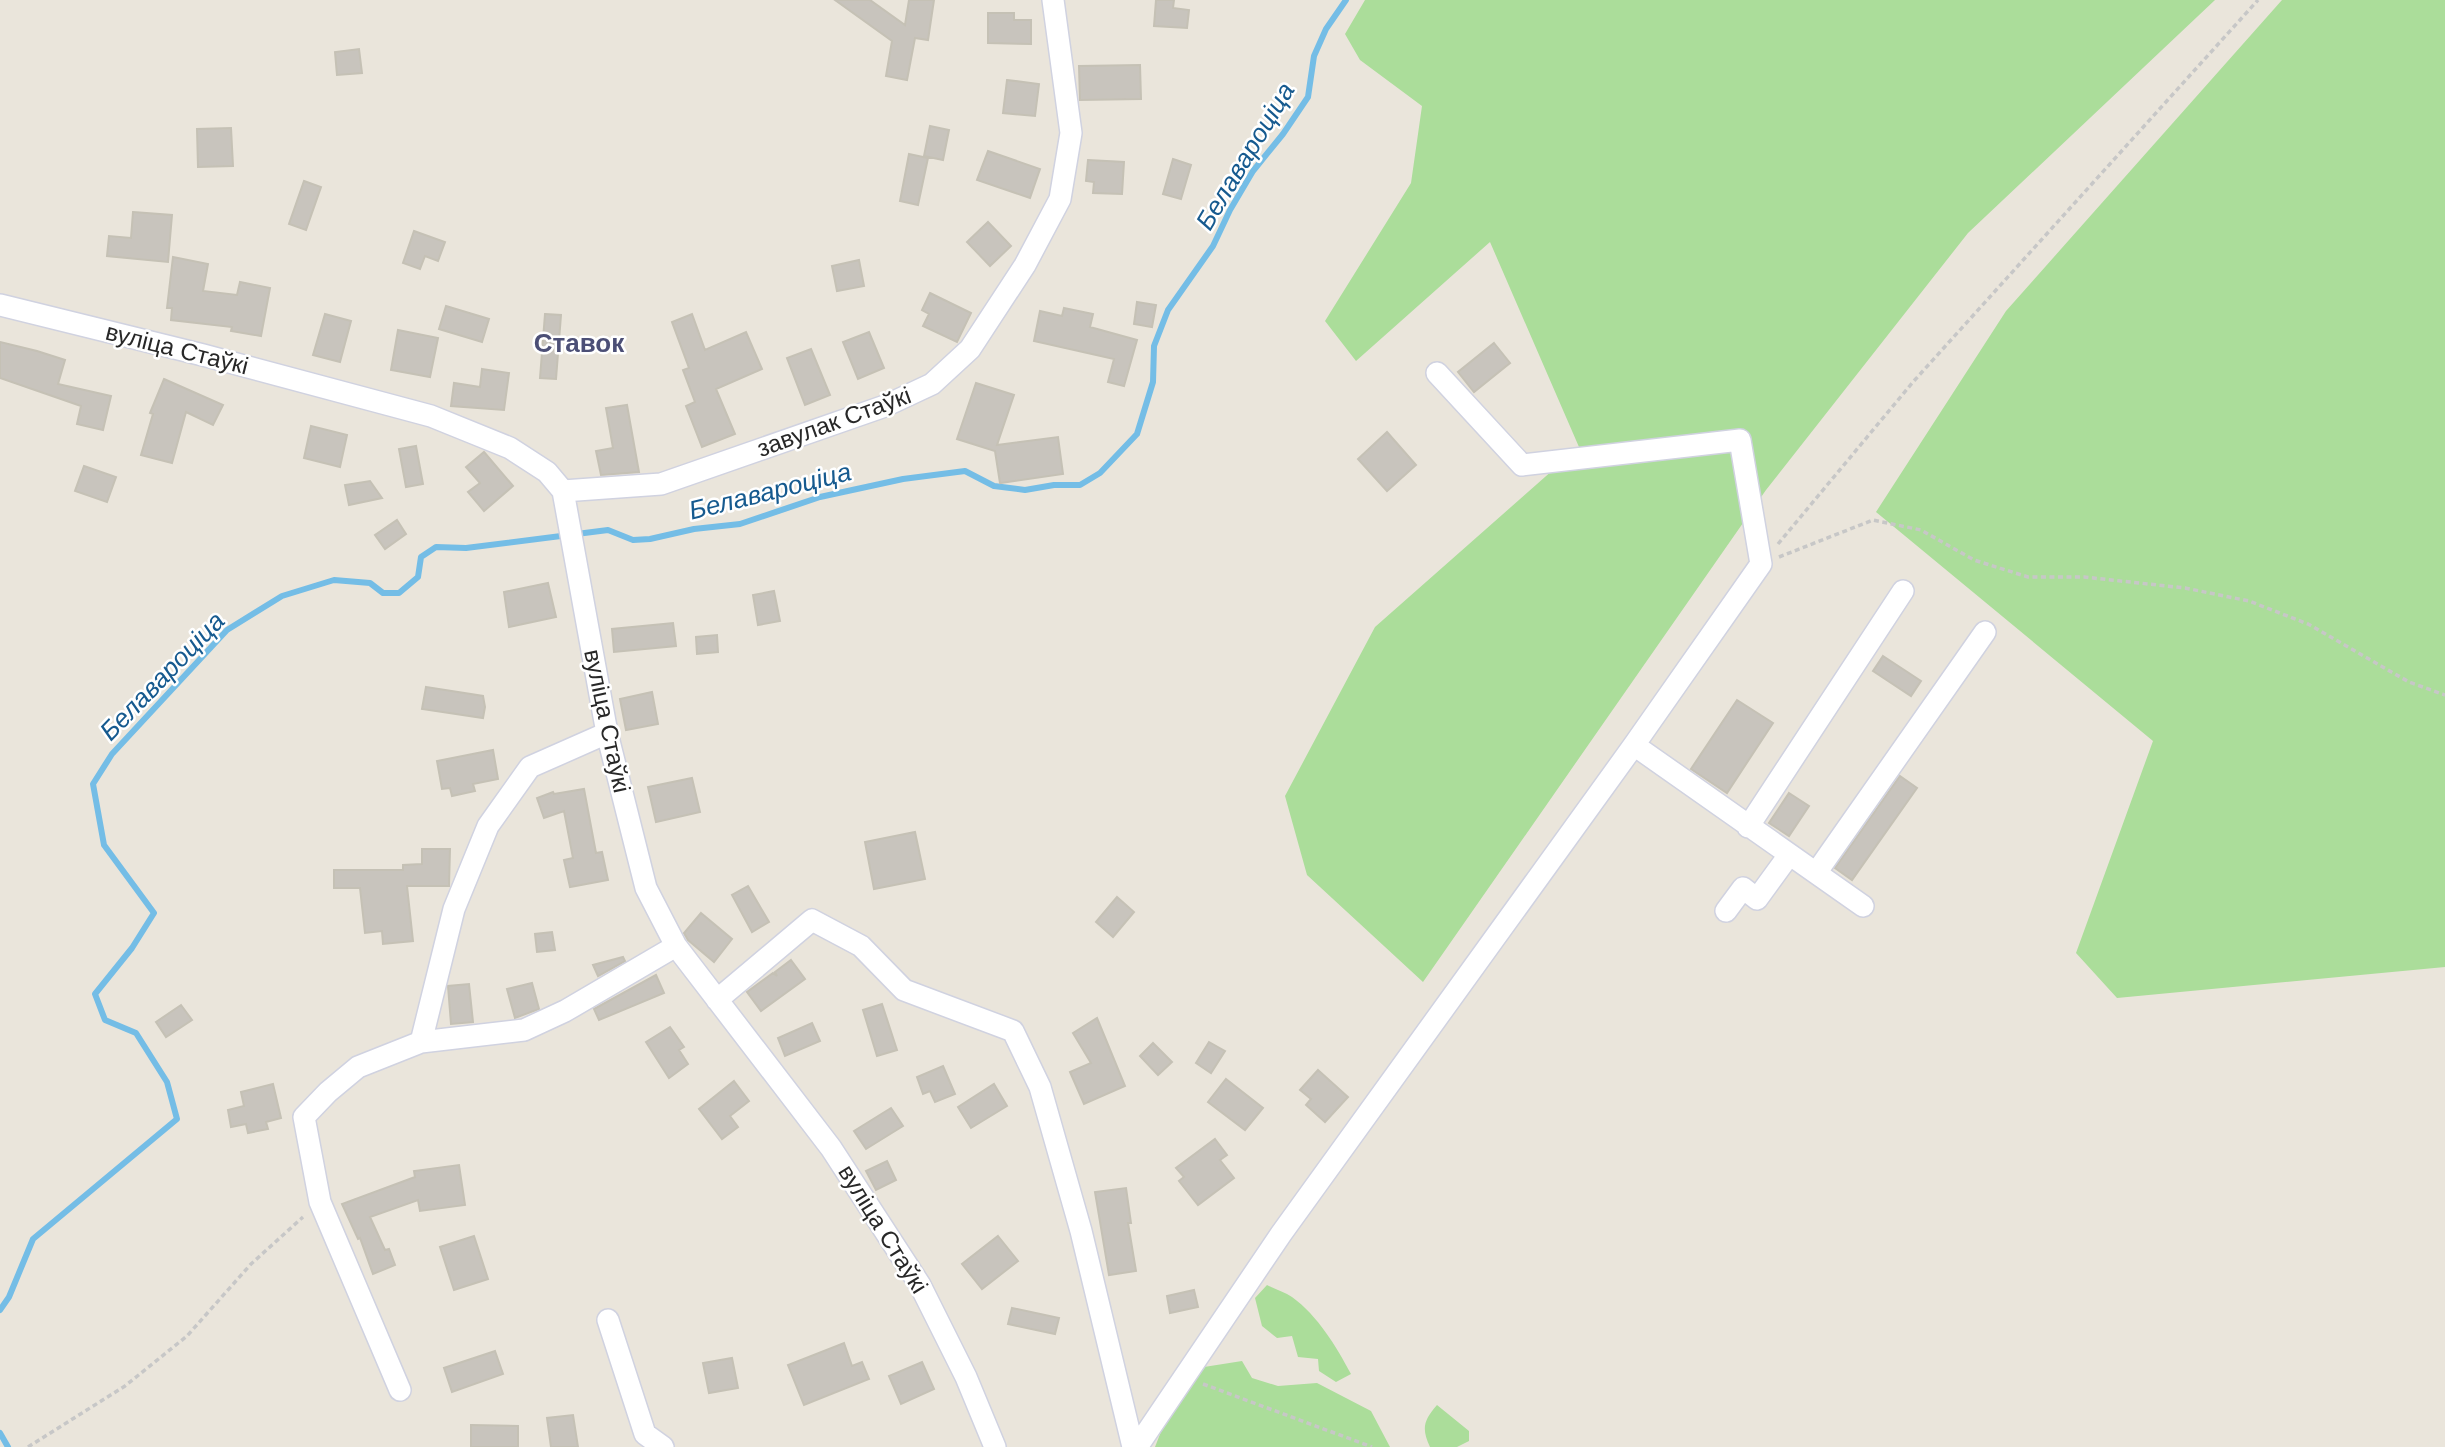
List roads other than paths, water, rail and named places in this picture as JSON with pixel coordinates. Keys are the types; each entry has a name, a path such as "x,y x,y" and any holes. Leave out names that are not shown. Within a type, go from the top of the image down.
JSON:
{"street":[{"name":"завулак Стаўкі","path":"564,499 661,484 885,406 932,384 970,349 1025,265 1060,199 1071,133 1053,0"},
{"name":"вуліца Стаўкі","path":"0,305 432,416 510,448 547,472 564,499 607,733 646,888 676,946 831,1148 920,1286 966,1377 995,1447"},
{"path":"1135,1447 1281,1234 1634,745 1761,564 1740,440 1522,465 1437,373"},
{"path":"1748,827 1903,591"},
{"path":"1816,873 1985,632"},
{"path":"421,1042 454,909 488,825 530,767 607,733"},
{"path":"1634,745 1863,906"},
{"path":"1726,911 1742,888 1757,899 1789,855"},
{"path":"717,1000 812,920 861,946 904,990 1013,1031 1040,1087 1081,1231 1135,1447"},
{"path":"400,1390 320,1202 304,1117 358,1067 421,1042 524,1030 565,1011 676,946"},
{"path":"608,1320 645,1434 663,1447"}],"waterway":[{"name":"Белавароціца","path":"0,1310 9,1297 33,1239 177,1119 167,1082 136,1033 105,1020 95,994 132,948 154,913 104,845 93,784 112,754 227,630 282,596 334,580 370,583 383,593 399,593 418,577 421,557 436,547 466,548 608,530 633,540 650,539 694,529 740,524 820,497 903,479 965,471 994,486 1025,490 1054,485 1080,485 1100,473 1137,434 1153,382 1154,346 1168,310 1213,246 1253,171 1308,97 1314,56 1326,29 1346,0"},
{"name":"Белавароціца","path":"0,1433 8,1447"}],"district":[{"name":"Ставок","path":"579,343"}]}
